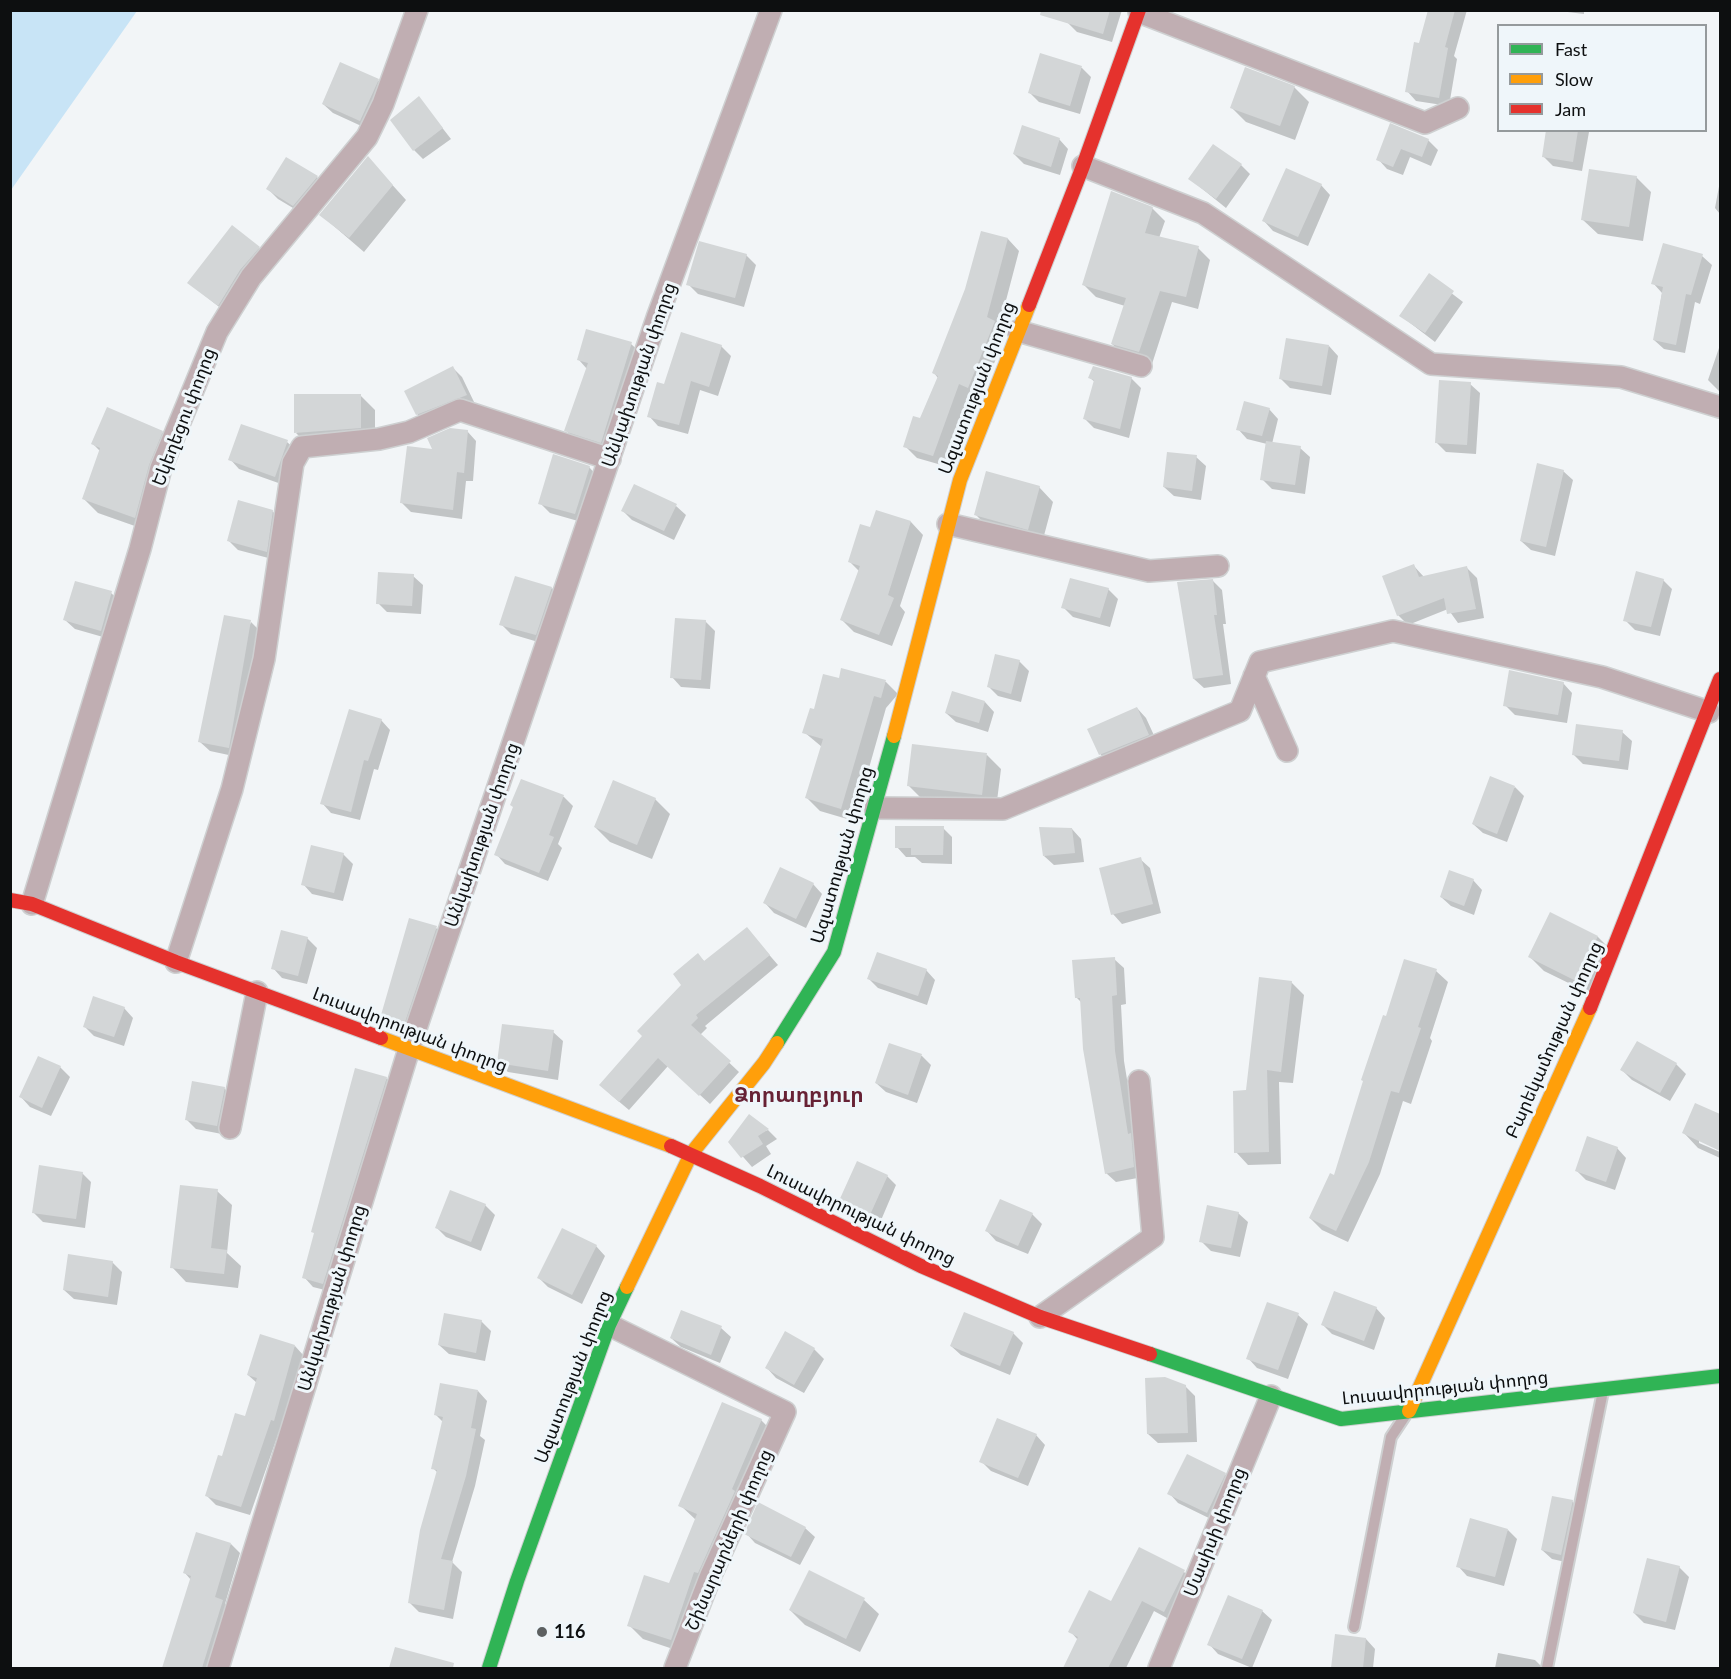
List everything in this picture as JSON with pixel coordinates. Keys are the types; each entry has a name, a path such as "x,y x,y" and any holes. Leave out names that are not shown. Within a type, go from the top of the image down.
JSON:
{"street":[{"name":"Եկեղեցու փողոց","path":"32,904 140,549 161,468 217,332 251,277 367,137 383,104 417,10"},
{"name":"Անկախության փողոց","path":"218,1668 409,1049 657,318 771,10"},
{"path":"1139,11 1425,123 1458,108"},
{"name":"Ազատության փողոց","path":"489,1668 517,1581 609,1325 691,1154 764,1063 834,952 875,808 960,480 1083,166 1139,11"},
{"path":"1083,166 1203,213 1431,364 1621,377 1720,407"},
{"path":"1018,331 1141,366"},
{"path":"176,962 232,789 264,659 294,463 302,447 379,439 409,432 459,410 610,459"},
{"path":"948,524 1149,571 1218,566"},
{"path":"875,808 1003,808 1240,711 1260,662 1393,631 1602,677 1709,712"},
{"path":"1254,676 1287,751"},
{"name":"Բարեկամության փողոց","path":"1409,1411 1608,967 1720,680"},
{"name":"Լուսավորության փողոց","path":"10,900 32,904 176,962 691,1154 760,1185 921,1266 1040,1317 1341,1419 1720,1376"},
{"path":"230,1128 257,992"},
{"path":"1040,1317 1153,1237 1139,1081"},
{"name":"Շինարարների փողոց","path":"609,1325 785,1412 711,1575 675,1668"},
{"name":"Մասիսի փողոց","path":"1159,1668 1271,1396"}],"lane":[{"path":"1547,1668 1603,1390"},
{"path":"1354,1627 1391,1437 1409,1411"}],"shaded area":[{"path":"10,11 137,11 11,190"}],"building":[{"path":"1041,10 1110,10 1103,34 1040,15"},
{"path":"1428,10 1455,10 1445,47 1448,48 1439,98 1405,92 1414,42 1419,43"},
{"path":"1040,53 1082,66 1070,106 1028,93"},
{"path":"340,62 379,79 360,121 322,104"},
{"path":"1245,67 1295,86 1280,126 1230,108"},
{"path":"419,96 443,128 413,151 390,120"},
{"path":"1390,123 1429,139 1422,157 1401,149 1393,167 1376,160"},
{"path":"1022,125 1060,138 1051,167 1013,154"},
{"path":"1546,132 1578,132 1573,162 1542,157"},
{"path":"1213,144 1242,164 1216,199 1188,179"},
{"path":"368,156 393,185 349,238 319,215"},
{"path":"286,157 318,176 293,206 266,189"},
{"path":"1286,168 1322,184 1298,237 1262,221"},
{"path":"1589,169 1637,176 1629,227 1581,220"},
{"path":"1111,191 1153,207 1145,233 1199,246 1186,297 1160,291 1139,352 1111,344 1126,298 1082,285"},
{"path":"232,225 260,247 240,270 218,306 187,283"},
{"path":"981,231 1008,238 987,317 995,321 968,388 959,384 933,456 903,447 913,416 920,418 938,376 932,373 965,289"},
{"path":"699,241 747,254 735,298 686,285"},
{"path":"1663,243 1703,254 1691,295 1686,294 1676,345 1653,340 1663,287 1651,284"},
{"path":"1429,273 1454,291 1425,333 1399,316"},
{"path":"586,329 632,342 601,443 564,431 588,363 577,360"},
{"path":"681,332 722,345 709,387 691,381 679,425 647,417 657,382 664,384"},
{"path":"1286,338 1329,345 1322,386 1279,379"},
{"path":"453,366 467,395 416,415 404,391"},
{"path":"1093,366 1132,377 1120,429 1083,419 1094,380 1088,378"},
{"path":"1439,380 1471,382 1467,445 1435,443"},
{"path":"294,394 361,394 361,428 294,433"},
{"path":"1244,401 1270,408 1262,436 1236,430"},
{"path":"107,407 163,431 149,465 135,518 82,499 100,448 91,444"},
{"path":"241,424 288,440 275,477 228,460"},
{"path":"450,428 468,430 464,473 457,472 453,510 400,503 407,446 432,449 427,438"},
{"path":"1266,441 1301,446 1295,485 1260,480"},
{"path":"1167,452 1197,455 1192,491 1163,487"},
{"path":"553,454 590,466 575,514 538,504"},
{"path":"1537,463 1564,470 1546,547 1520,541"},
{"path":"986,471 1040,486 1028,530 974,515"},
{"path":"634,484 677,504 664,531 621,511"},
{"path":"238,500 273,510 267,552 227,541"},
{"path":"876,510 911,521 888,595 894,598 879,635 840,620 860,566 848,562 860,524 870,527"},
{"path":"1414,564 1419,577 1467,566 1476,609 1447,614 1444,598 1397,616 1382,576"},
{"path":"1636,571 1664,579 1651,627 1623,621"},
{"path":"378,572 414,574 412,606 376,604"},
{"path":"515,576 552,587 536,635 499,625"},
{"path":"1070,578 1109,588 1100,618 1061,608"},
{"path":"1213,579 1217,615 1214,615 1223,675 1193,679 1177,582"},
{"path":"75,581 112,591 101,631 63,620"},
{"path":"224,615 251,620 229,748 198,742"},
{"path":"675,618 706,620 701,680 670,678"},
{"path":"995,654 1020,660 1011,694 987,687"},
{"path":"841,668 886,680 881,698 874,696 841,809 805,798 823,739 802,733 810,708 814,709 823,674 839,678"},
{"path":"1509,670 1564,682 1558,715 1503,706"},
{"path":"952,691 985,701 979,723 945,713"},
{"path":"1137,707 1149,735 1099,755 1087,729"},
{"path":"349,709 382,719 368,761 364,760 351,812 320,804"},
{"path":"1576,724 1623,730 1619,761 1572,755"},
{"path":"912,744 987,753 982,795 907,786"},
{"path":"1490,776 1515,786 1497,834 1472,824"},
{"path":"521,779 564,795 549,835 554,837 539,873 494,855 513,807 510,805"},
{"path":"613,780 656,798 637,845 594,827"},
{"path":"895,826 944,826 943,855 911,855 911,848 895,848"},
{"path":"1039,827 1072,828 1075,853 1043,856"},
{"path":"311,845 344,853 334,893 301,885"},
{"path":"1141,857 1153,904 1111,915 1099,868"},
{"path":"780,867 814,883 796,919 763,903"},
{"path":"1449,870 1474,879 1464,906 1440,897"},
{"path":"1550,912 1598,936 1576,981 1528,957"},
{"path":"409,918 437,926 405,1022 381,1015"},
{"path":"747,927 770,955 696,1015 698,1018 691,1025 731,1061 699,1096 658,1058 619,1102 599,1085 642,1036 637,1031 681,985 673,974 698,953 704,961"},
{"path":"281,930 308,937 298,976 271,969"},
{"path":"877,952 927,969 918,996 867,979"},
{"path":"1115,957 1117,995 1112,996 1115,1051 1128,1134 1131,1133 1134,1167 1105,1174 1083,1049 1080,998 1075,998 1072,960"},
{"path":"1404,959 1437,969 1418,1027 1421,1028 1399,1093 1391,1091 1369,1162 1336,1231 1309,1218 1330,1173 1334,1175 1363,1081 1361,1080 1383,1015 1386,1016"},
{"path":"1259,977 1292,981 1281,1072 1267,1070 1269,1152 1234,1153 1233,1091 1246,1090"},
{"path":"93,996 125,1007 114,1037 83,1027"},
{"path":"502,1024 554,1030 548,1071 497,1063"},
{"path":"1637,1041 1677,1063 1660,1093 1620,1070"},
{"path":"889,1043 922,1054 908,1095 875,1083"},
{"path":"38,1056 61,1066 42,1108 19,1097"},
{"path":"355,1068 387,1077 323,1284 302,1278 314,1233 311,1232"},
{"path":"192,1081 225,1087 217,1126 185,1120"},
{"path":"1695,1103 1720,1114 1720,1151 1682,1133"},
{"path":"749,1114 769,1129 758,1136 763,1144 741,1158 728,1142"},
{"path":"1587,1136 1618,1147 1606,1182 1575,1171"},
{"path":"857,1161 888,1175 869,1217 838,1203"},
{"path":"39,1165 83,1172 76,1219 32,1213"},
{"path":"180,1185 218,1189 211,1248 227,1250 224,1274 170,1268"},
{"path":"450,1190 486,1204 471,1242 435,1228"},
{"path":"1000,1199 1033,1213 1018,1246 985,1231"},
{"path":"1207,1205 1239,1212 1231,1248 1199,1242"},
{"path":"562,1228 597,1245 572,1295 537,1278"},
{"path":"68,1254 113,1261 108,1297 63,1290"},
{"path":"1334,1291 1377,1307 1364,1341 1321,1325"},
{"path":"1267,1302 1299,1313 1278,1370 1246,1359"},
{"path":"681,1310 722,1326 711,1355 670,1338"},
{"path":"964,1312 1014,1332 1000,1366 950,1346"},
{"path":"444,1313 482,1320 476,1353 438,1345"},
{"path":"785,1331 815,1348 794,1385 765,1368"},
{"path":"260,1334 295,1345 274,1421 271,1420 241,1507 205,1496 218,1455 222,1456 235,1413 245,1416 257,1378 247,1375"},
{"path":"1165,1377 1186,1385 1188,1433 1147,1434 1145,1378"},
{"path":"440,1383 478,1390 471,1428 476,1429 466,1476 441,1559 453,1561 444,1610 408,1603 420,1530 437,1470 431,1469 443,1417 434,1415"},
{"path":"722,1402 762,1419 732,1489 735,1491 698,1573 694,1572 671,1640 627,1626 644,1575 669,1583 697,1514 678,1506"},
{"path":"997,1418 1037,1434 1018,1478 979,1462"},
{"path":"1187,1454 1226,1473 1207,1513 1167,1494"},
{"path":"1552,1496 1573,1500 1561,1555 1541,1550"},
{"path":"758,1502 806,1527 791,1557 744,1534"},
{"path":"1470,1518 1508,1529 1495,1577 1456,1567"},
{"path":"196,1532 231,1543 215,1597 223,1600 202,1668 162,1668 191,1576 183,1573"},
{"path":"1139,1547 1185,1570 1164,1612 1142,1601 1108,1668 1063,1668 1078,1637 1068,1632 1089,1590 1111,1601"},
{"path":"1647,1558 1680,1566 1666,1622 1633,1613"},
{"path":"809,1570 865,1598 846,1639 789,1610"},
{"path":"1228,1595 1263,1610 1242,1659 1207,1645"},
{"path":"1335,1634 1366,1638 1363,1668 1331,1668"},
{"path":"395,1647 454,1663 453,1668 389,1668"}],"traffic: fast":[{"path":"777,1043 834,952 894,736"},
{"path":"489,1668 517,1581 609,1325 627,1287"},
{"path":"1150,1354 1341,1419 1720,1376"}],"traffic: slow":[{"path":"894,736 960,480 1029,305"},
{"path":"1409,1411 1590,1008"},
{"path":"381,1038 671,1146"},
{"path":"627,1287 691,1154 764,1063 777,1043"}],"traffic: jam":[{"path":"1029,305 1083,166 1139,10"},
{"path":"1590,1008 1720,679"},
{"path":"10,900 32,904 176,962 381,1038"},
{"path":"671,1146 760,1186 921,1266 1040,1317 1150,1354"}],"place":[{"name":"116","path":"542,1632"}],"district":[{"name":"Ձորաղբյուր","path":"799,1095"}]}
